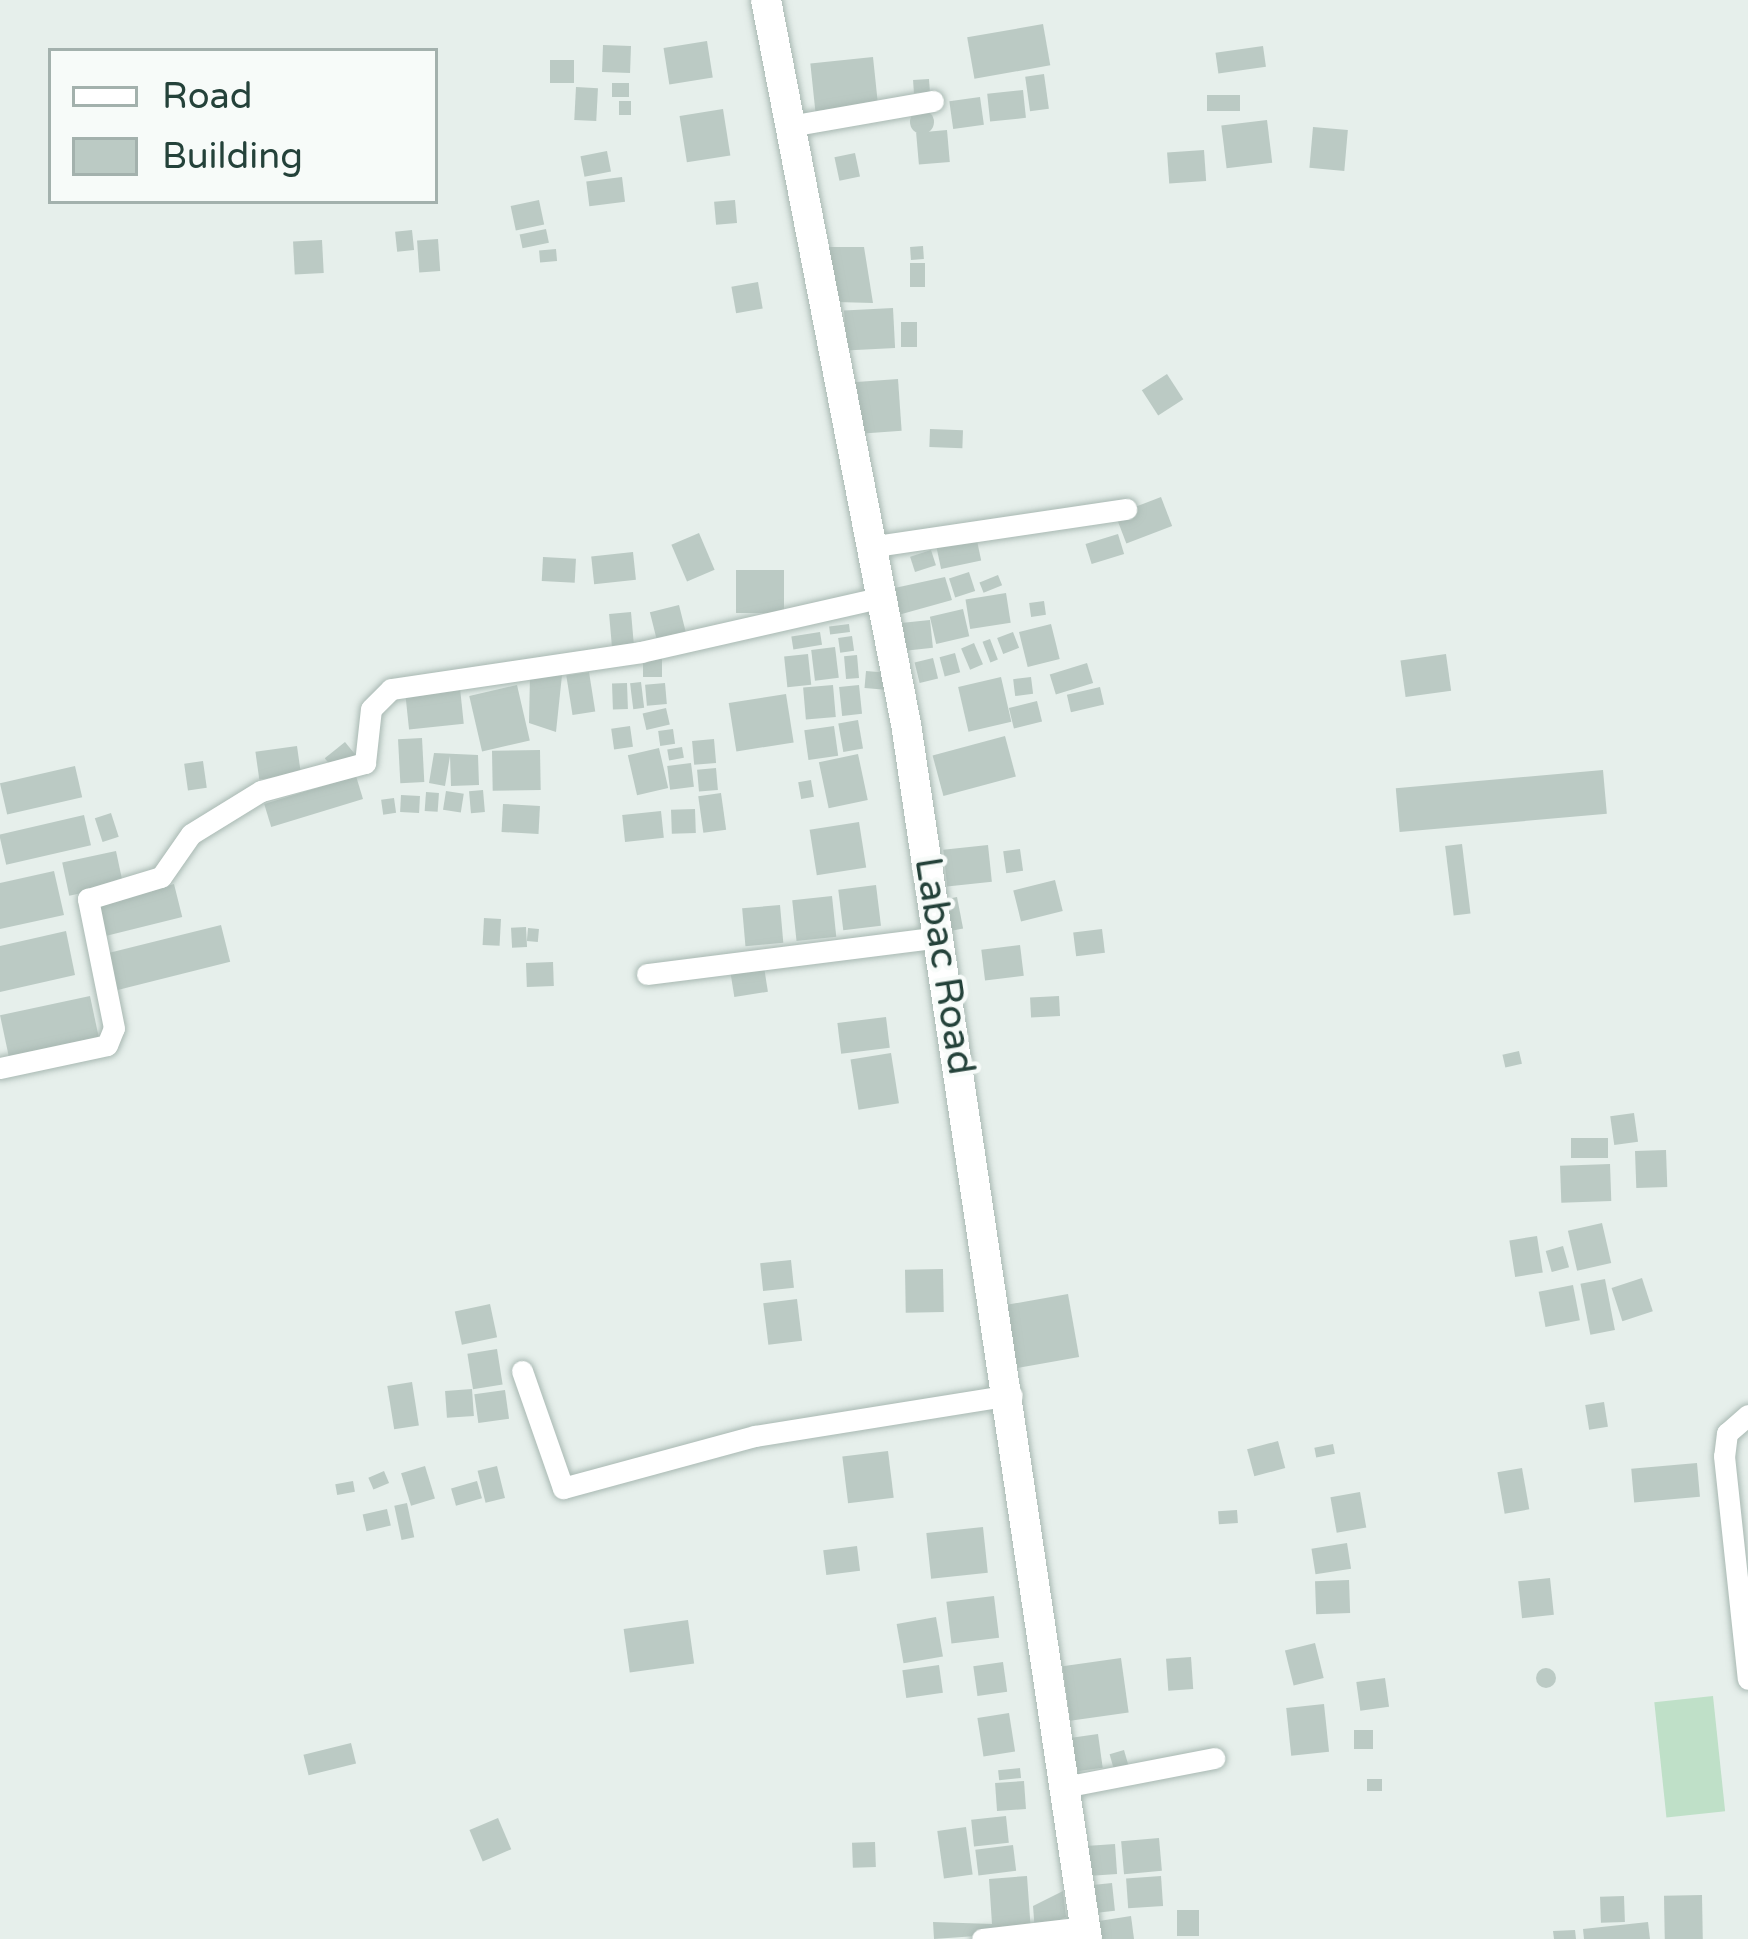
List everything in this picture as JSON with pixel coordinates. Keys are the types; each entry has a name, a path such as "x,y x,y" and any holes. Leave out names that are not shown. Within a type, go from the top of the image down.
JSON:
{"street":[{"name":"Labac Road","path":"766,0 795,125 884,597 1012,1395 1087,1933"},
{"path":"795,125 933,101"},
{"path":"875,546 1126,509"},
{"path":"0,1068 107,1045 114,1028 88,899 161,877 191,834 261,791 365,763 371,709 391,689 641,652 884,597"},
{"path":"647,974 940,937"},
{"path":"522,1371 563,1488 755,1436 1012,1395"},
{"path":"1748,1415 1727,1433 1724,1456 1748,1679"},
{"path":"1069,1786 1214,1758"},
{"path":"982,1939 1087,1933"}],"green space":[{"path":"1713,1696 1725,1811 1666,1818 1654,1702"}],"building":[{"path":"1043,24 1050,65 974,79 967,37"},
{"path":"707,41 713,78 669,84 664,48"},
{"path":"603,45 631,46 630,73 602,72"},
{"path":"1263,46 1266,67 1218,73 1215,53"},
{"path":"873,57 878,105 815,111 810,64"},
{"path":"550,60 574,60 574,83 550,83"},
{"path":"1044,74 1049,109 1030,111 1025,77"},
{"path":"929,79 930,92 914,93 913,80"},
{"path":"612,83 629,83 629,97 612,97"},
{"path":"576,87 598,88 596,121 574,120"},
{"path":"1023,90 1026,118 990,122 987,94"},
{"path":"1207,95 1240,95 1240,111 1207,111"},
{"path":"980,97 984,125 953,129 949,101"},
{"path":"619,101 631,101 631,115 619,115"},
{"path":"723,109 730,155 687,162 680,116"},
{"path":"922,110 931,113 931,131 922,134 913,131 910,122 913,113"},
{"path":"1267,120 1272,163 1227,168 1221,126"},
{"path":"1313,127 1348,130 1344,171 1309,168"},
{"path":"947,130 950,162 919,165 916,133"},
{"path":"1204,150 1206,181 1169,184 1167,153"},
{"path":"607,151 611,172 585,177 580,156"},
{"path":"855,153 860,176 839,181 834,157"},
{"path":"622,177 625,202 589,206 586,181"},
{"path":"539,200 544,224 516,230 511,206"},
{"path":"735,200 737,223 716,225 714,202"},
{"path":"546,229 549,243 523,248 520,235"},
{"path":"412,230 414,250 397,252 395,232"},
{"path":"438,239 440,271 419,272 417,240"},
{"path":"322,240 324,273 295,274 293,242"},
{"path":"923,246 924,259 911,260 910,247"},
{"path":"829,247 864,247 873,303 836,302"},
{"path":"556,249 557,261 540,262 539,250"},
{"path":"910,263 925,263 925,287 910,287"},
{"path":"758,282 763,309 736,313 731,287"},
{"path":"893,308 895,348 846,351 844,311"},
{"path":"901,322 917,322 917,347 901,347"},
{"path":"1167,374 1183,399 1158,415 1142,390"},
{"path":"898,379 902,431 857,434 853,382"},
{"path":"930,429 963,430 962,448 929,447"},
{"path":"1161,497 1172,526 1126,544 1115,515"},
{"path":"699,533 715,570 687,582 671,545"},
{"path":"1118,534 1124,554 1092,564 1085,544"},
{"path":"976,536 981,560 941,569 936,545"},
{"path":"931,550 936,565 915,572 910,557"},
{"path":"633,552 636,580 594,584 591,556"},
{"path":"543,557 576,559 575,583 542,581"},
{"path":"736,570 784,570 784,613 736,613"},
{"path":"969,572 975,591 955,598 949,578"},
{"path":"998,575 1002,585 984,593 979,582"},
{"path":"945,577 952,600 891,617 890,589"},
{"path":"1006,593 1011,623 970,629 966,599"},
{"path":"1044,601 1046,615 1031,617 1029,603"},
{"path":"679,605 687,636 658,643 650,612"},
{"path":"963,609 969,636 936,644 930,617"},
{"path":"631,612 634,646 612,648 609,614"},
{"path":"930,620 933,648 894,652 891,624"},
{"path":"849,624 850,632 830,634 829,626"},
{"path":"1051,624 1060,659 1028,667 1019,632"},
{"path":"820,632 822,645 793,649 791,637"},
{"path":"1013,632 1019,648 1003,654 997,638"},
{"path":"852,636 854,651 840,653 838,638"},
{"path":"990,639 998,660 990,662 983,642"},
{"path":"974,643 983,664 970,670 961,648"},
{"path":"835,647 839,678 815,681 811,650"},
{"path":"955,653 960,672 945,676 940,657"},
{"path":"808,654 811,685 787,687 784,657"},
{"path":"1446,654 1451,691 1406,697 1400,660"},
{"path":"857,655 859,678 846,679 844,656"},
{"path":"933,658 938,678 920,683 915,663"},
{"path":"643,659 662,659 662,677 643,677"},
{"path":"1087,663 1093,683 1056,694 1050,674"},
{"path":"866,671 887,673 885,690 865,688"},
{"path":"589,672 595,712 573,715 566,676"},
{"path":"530,675 562,675 556,732 529,723"},
{"path":"1001,677 1011,722 968,732 958,687"},
{"path":"1031,677 1033,694 1015,696 1013,679"},
{"path":"641,682 644,708 633,709 630,683"},
{"path":"627,683 628,709 613,710 612,684"},
{"path":"665,683 667,704 647,706 645,685"},
{"path":"517,685 530,741 482,752 469,696"},
{"path":"833,685 836,717 806,719 803,688"},
{"path":"859,685 862,714 842,716 839,687"},
{"path":"1100,687 1104,705 1071,712 1067,695"},
{"path":"460,688 464,724 409,730 405,694"},
{"path":"786,694 794,742 736,751 729,703"},
{"path":"1037,701 1042,721 1014,728 1009,708"},
{"path":"666,708 670,725 646,730 643,713"},
{"path":"858,720 863,749 843,752 838,723"},
{"path":"630,726 633,747 614,749 611,729"},
{"path":"834,726 838,756 808,760 804,730"},
{"path":"673,729 675,744 660,746 658,731"},
{"path":"1005,736 1016,777 943,796 933,755"},
{"path":"422,738 424,782 400,783 398,739"},
{"path":"714,739 716,763 694,765 692,741"},
{"path":"345,742 357,757 337,773 325,758"},
{"path":"297,746 301,774 259,780 255,752"},
{"path":"682,747 684,758 669,760 667,750"},
{"path":"659,748 668,788 637,795 628,755"},
{"path":"540,750 541,790 493,791 492,751"},
{"path":"434,753 478,755 479,785 451,786 450,756 445,786 429,783"},
{"path":"858,754 868,800 829,808 819,762"},
{"path":"203,761 207,788 188,790 184,764"},
{"path":"691,763 694,787 670,790 667,766"},
{"path":"75,766 82,797 7,815 0,783"},
{"path":"716,768 718,790 699,792 697,770"},
{"path":"1603,770 1607,814 1400,832 1396,788"},
{"path":"356,776 363,799 271,827 264,804"},
{"path":"811,780 814,797 801,799 798,782"},
{"path":"483,790 485,812 471,813 469,791"},
{"path":"446,791 464,794 461,813 443,810"},
{"path":"426,792 439,793 438,812 425,811"},
{"path":"721,793 726,830 703,833 698,796"},
{"path":"401,795 420,796 419,813 400,812"},
{"path":"394,798 396,813 383,815 381,800"},
{"path":"503,804 540,806 538,834 502,832"},
{"path":"695,809 696,833 672,834 671,810"},
{"path":"661,811 664,838 625,842 622,815"},
{"path":"111,813 119,837 103,842 95,818"},
{"path":"84,815 91,845 6,865 0,834"},
{"path":"859,822 866,867 817,875 810,830"},
{"path":"1462,844 1471,913 1454,916 1445,846"},
{"path":"988,845 992,882 947,887 943,850"},
{"path":"1020,849 1023,871 1006,873 1003,851"},
{"path":"116,851 123,884 69,896 62,862"},
{"path":"54,871 64,915 0,929 0,883"},
{"path":"1055,880 1063,911 1021,921 1013,890"},
{"path":"174,884 182,917 104,937 95,904"},
{"path":"876,885 881,926 843,930 838,890"},
{"path":"832,896 836,937 797,941 792,900"},
{"path":"957,897 963,928 942,932 936,901"},
{"path":"780,905 783,943 745,946 742,908"},
{"path":"484,918 501,919 500,946 483,945"},
{"path":"221,925 230,962 116,990 107,954"},
{"path":"526,927 527,947 512,948 511,928"},
{"path":"528,928 539,929 538,942 527,941"},
{"path":"1102,929 1105,953 1076,956 1073,933"},
{"path":"66,931 75,975 0,992 0,946"},
{"path":"1020,945 1024,976 985,981 981,950"},
{"path":"553,962 554,986 527,987 526,963"},
{"path":"764,967 768,992 734,997 730,972"},
{"path":"90,996 99,1038 9,1057 0,1015"},
{"path":"1059,996 1060,1016 1031,1017 1030,998"},
{"path":"886,1017 890,1048 841,1054 837,1023"},
{"path":"1519,1051 1522,1064 1505,1067 1502,1055"},
{"path":"891,1053 899,1103 858,1110 851,1059"},
{"path":"1634,1113 1638,1142 1614,1145 1610,1116"},
{"path":"1571,1138 1608,1138 1608,1158 1571,1158"},
{"path":"1666,1150 1667,1187 1636,1188 1635,1151"},
{"path":"1610,1164 1611,1201 1561,1203 1560,1166"},
{"path":"1602,1223 1611,1263 1577,1271 1568,1231"},
{"path":"1537,1236 1543,1273 1515,1277 1509,1240"},
{"path":"1563,1246 1569,1267 1552,1272 1546,1251"},
{"path":"791,1260 794,1288 763,1291 760,1263"},
{"path":"943,1269 944,1312 906,1313 905,1270"},
{"path":"1642,1278 1653,1311 1622,1321 1612,1288"},
{"path":"1605,1279 1615,1330 1590,1335 1580,1284"},
{"path":"1573,1285 1580,1320 1546,1327 1539,1292"},
{"path":"1068,1294 1079,1357 1015,1368 1004,1305"},
{"path":"797,1299 802,1341 768,1345 763,1303"},
{"path":"490,1304 497,1337 462,1345 455,1311"},
{"path":"497,1349 503,1385 473,1389 467,1354"},
{"path":"412,1382 419,1425 394,1429 387,1386"},
{"path":"472,1389 474,1416 447,1418 445,1391"},
{"path":"505,1390 509,1419 478,1423 474,1394"},
{"path":"1604,1402 1608,1427 1589,1430 1585,1405"},
{"path":"1278,1441 1285,1468 1254,1476 1247,1449"},
{"path":"1333,1444 1335,1454 1316,1457 1314,1448"},
{"path":"888,1451 894,1498 848,1503 842,1457"},
{"path":"1697,1463 1700,1497 1634,1503 1631,1469"},
{"path":"425,1466 435,1499 411,1506 401,1473"},
{"path":"497,1466 505,1498 486,1503 478,1471"},
{"path":"1522,1468 1529,1509 1505,1514 1497,1472"},
{"path":"384,1471 389,1483 373,1490 368,1478"},
{"path":"353,1481 355,1492 337,1495 335,1484"},
{"path":"477,1481 482,1498 456,1506 451,1488"},
{"path":"1360,1492 1366,1527 1337,1533 1330,1497"},
{"path":"407,1503 414,1537 402,1540 394,1506"},
{"path":"387,1509 391,1526 366,1531 363,1515"},
{"path":"1237,1510 1238,1523 1219,1524 1218,1511"},
{"path":"983,1527 988,1573 931,1579 926,1533"},
{"path":"1347,1543 1351,1569 1316,1574 1311,1549"},
{"path":"857,1546 860,1571 826,1575 823,1550"},
{"path":"1550,1578 1554,1615 1522,1618 1518,1581"},
{"path":"1349,1580 1350,1613 1316,1614 1315,1581"},
{"path":"994,1596 999,1638 951,1644 946,1602"},
{"path":"936,1617 943,1656 904,1663 897,1624"},
{"path":"688,1620 694,1664 630,1673 624,1629"},
{"path":"1315,1643 1324,1678 1294,1685 1285,1650"},
{"path":"1191,1657 1193,1689 1168,1691 1166,1659"},
{"path":"1121,1658 1129,1712 1070,1721 1063,1666"},
{"path":"1003,1662 1007,1692 977,1696 973,1666"},
{"path":"939,1665 943,1693 906,1698 902,1670"},
{"path":"1546,1668 1556,1678 1546,1688 1536,1678"},
{"path":"1385,1678 1389,1707 1360,1711 1356,1682"},
{"path":"1324,1704 1329,1752 1291,1756 1286,1708"},
{"path":"1009,1713 1015,1752 983,1757 977,1718"},
{"path":"1354,1730 1373,1730 1373,1749 1354,1749"},
{"path":"1098,1734 1103,1768 1071,1772 1066,1738"},
{"path":"351,1743 356,1763 309,1775 303,1755"},
{"path":"1124,1750 1129,1768 1115,1772 1110,1754"},
{"path":"1020,1768 1021,1778 999,1780 998,1770"},
{"path":"1367,1779 1382,1779 1382,1791 1367,1791"},
{"path":"1024,1781 1026,1809 997,1811 995,1783"},
{"path":"1006,1816 1009,1843 974,1847 971,1820"},
{"path":"498,1818 511,1849 483,1861 469,1830"},
{"path":"966,1827 973,1875 944,1879 937,1831"},
{"path":"1159,1838 1162,1871 1124,1874 1121,1841"},
{"path":"875,1842 876,1867 853,1868 852,1843"},
{"path":"1115,1844 1117,1874 1088,1876 1086,1846"},
{"path":"1013,1845 1016,1871 978,1875 975,1850"},
{"path":"1027,1876 1031,1932 934,1939 933,1922 992,1924 989,1879"},
{"path":"1161,1876 1163,1906 1128,1908 1126,1878"},
{"path":"1112,1883 1115,1911 1086,1914 1083,1886"},
{"path":"1063,1891 1066,1917 1035,1932 1033,1906"},
{"path":"1702,1895 1703,1939 1665,1939 1664,1896"},
{"path":"1624,1896 1625,1922 1601,1923 1600,1897"},
{"path":"1177,1910 1199,1910 1199,1936 1177,1936"},
{"path":"1131,1916 1134,1939 1101,1939 1099,1921"},
{"path":"1648,1922 1650,1939 1584,1939 1583,1929"},
{"path":"1575,1930 1576,1939 1554,1939 1553,1931"}]}
